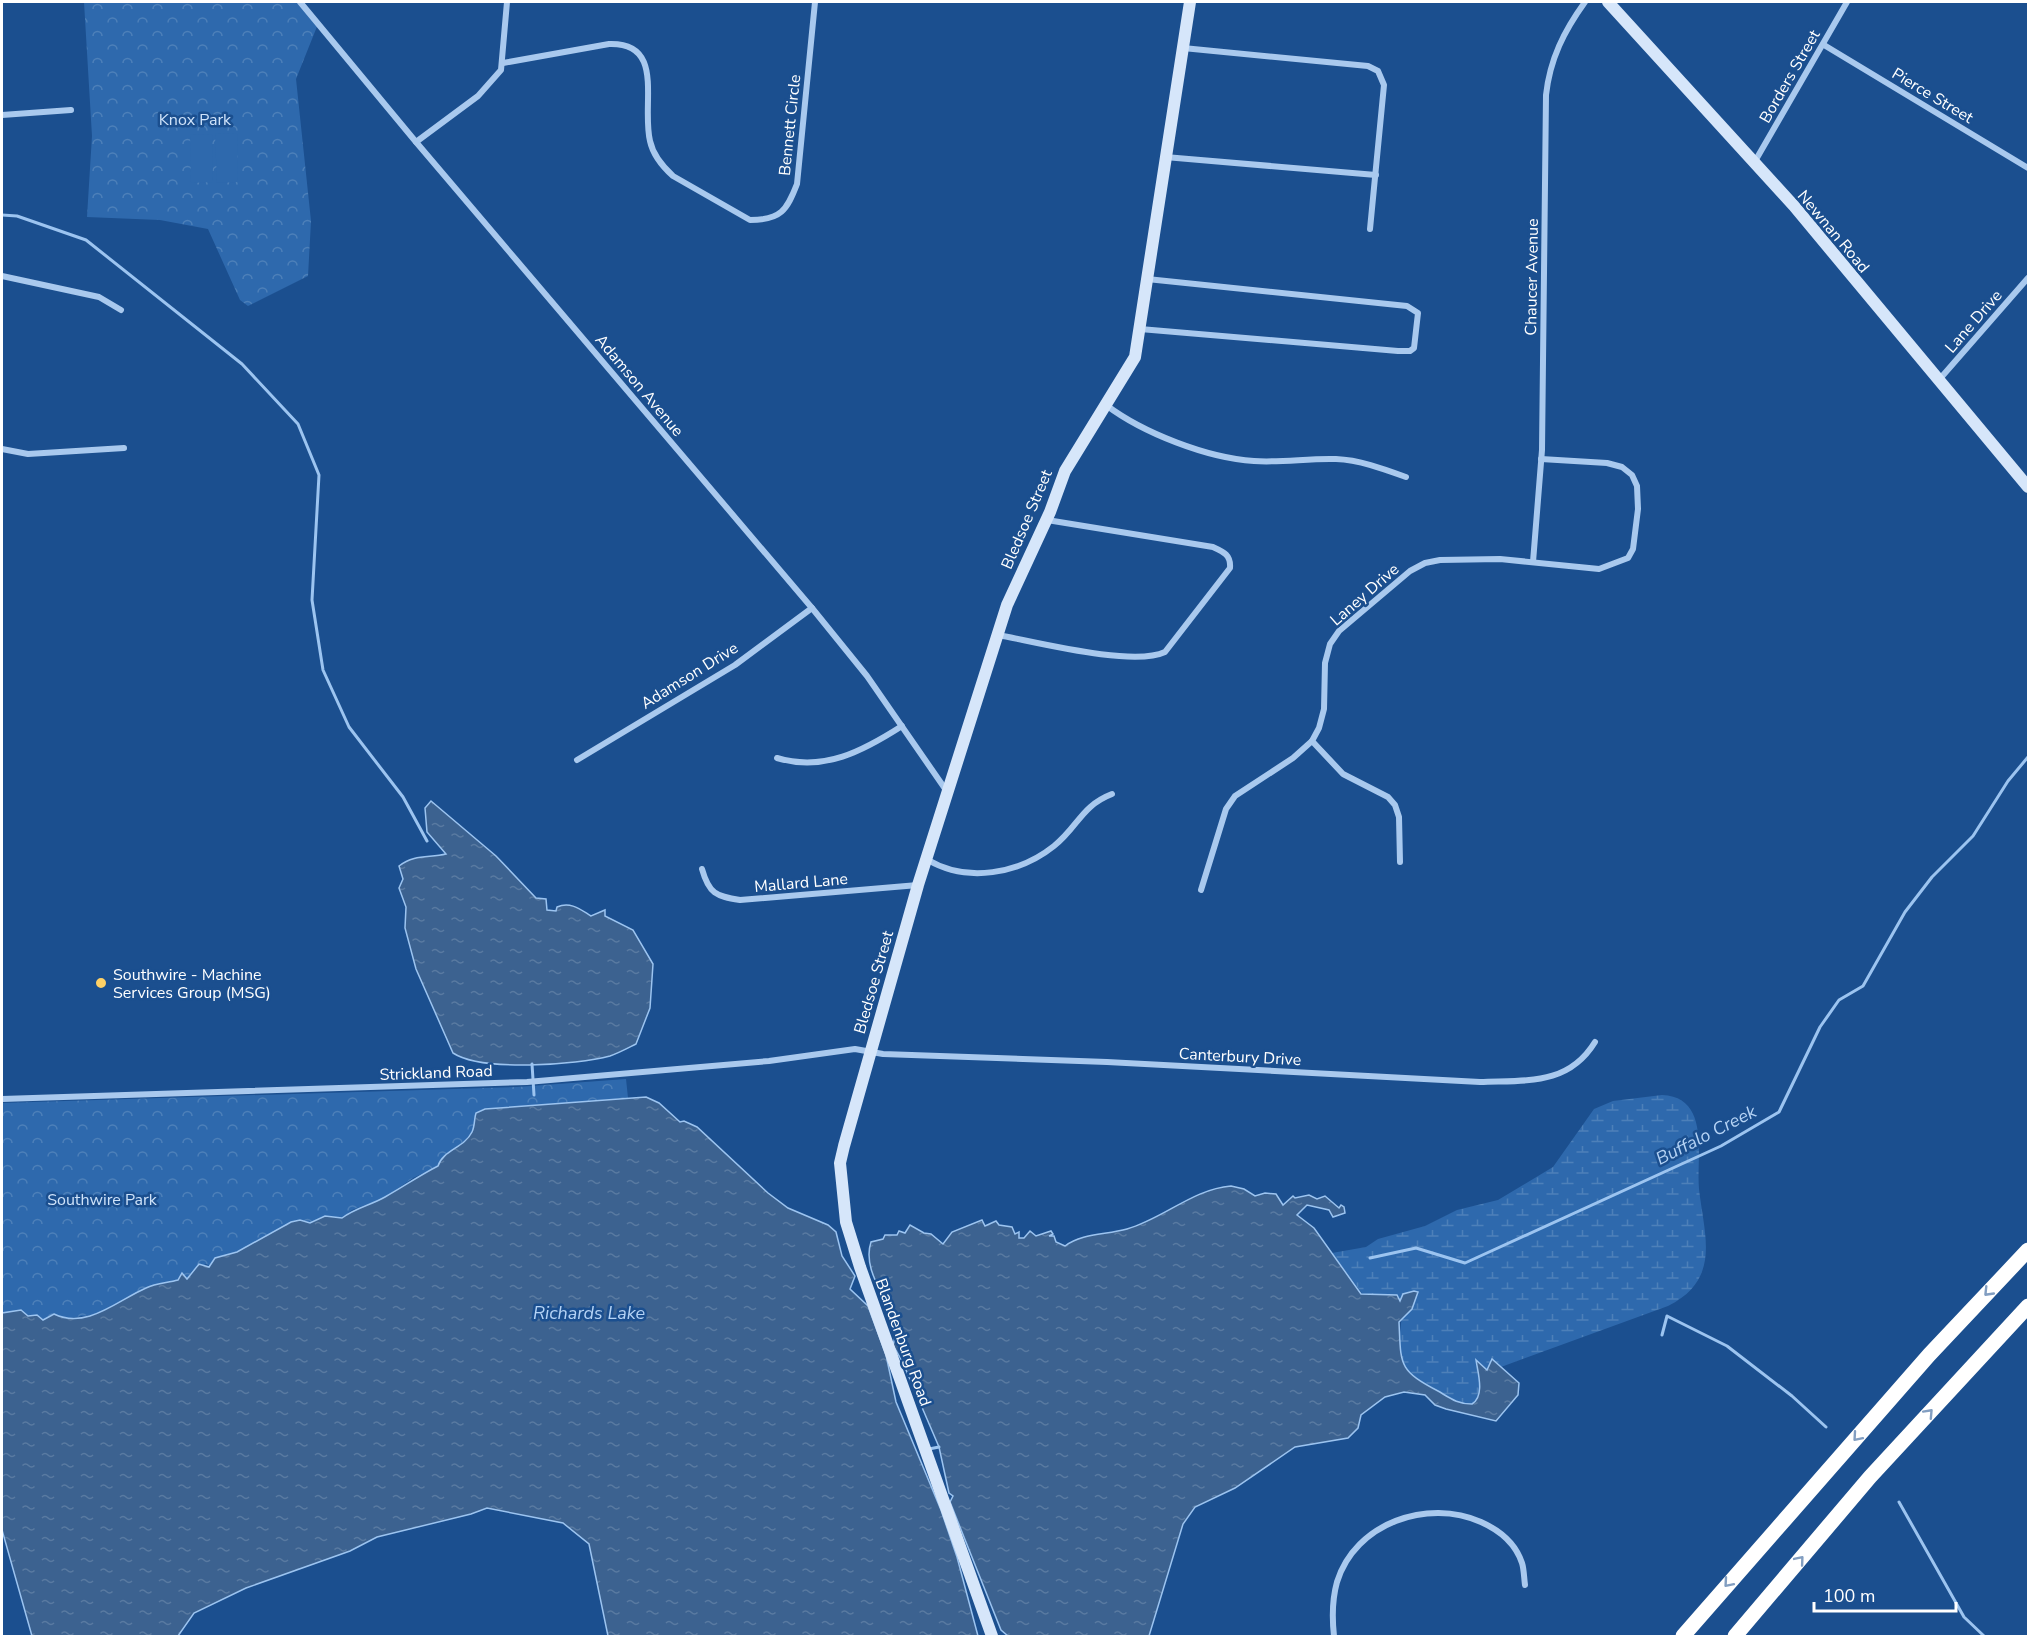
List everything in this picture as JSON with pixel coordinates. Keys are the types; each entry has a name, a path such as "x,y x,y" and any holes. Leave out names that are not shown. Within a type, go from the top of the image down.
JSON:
{"highway":[{"path":"1683,1636 1929,1355 2028,1250"},
{"path":"1735,1636 1870,1477 2028,1306"}],"street":[{"name":"Adamson Avenue","path":"300,2 812,608 867,676 948,793"},
{"path":"416,142 478,96 503,63 507,2"},
{"name":"Bennett Circle","path":"503,63 609,44 623,44 636,50 645,60 650,141 662,166 672,176 750,220 765,220 778,215 788,206 796,184 815,2"},
{"name":"Bledsoe Street","path":"870,1051 918,885 928,860 1007,605 1046,520 1066,468 1135,357 1190,2"},
{"name":"Chaucer Avenue","path":"1533,562 1541,459 1546,95 1553,58 1562,37 1585,2"},
{"name":"Newnan Road","path":"1608,2 1794,206 2028,487"},
{"name":"Borders Street","path":"1753,163 1824,45 1847,2"},
{"name":"Pierce Street","path":"1824,45 2028,168"},
{"path":"1182,48 1368,66 1378,71 1384,85 1370,229"},
{"path":"2,116 71,110"},
{"path":"1165,157 1376,175"},
{"path":"2,276 99,297 121,310"},
{"name":"Lane Drive","path":"1938,381 2028,278"},
{"path":"1140,329 1398,351 1410,351 1414,348 1418,313 1407,306 1147,279"},
{"path":"1105,404 1129,422 1155,434 1220,455 1253,461 1337,459 1357,462 1406,477"},
{"path":"2,449 27,454 124,448"},
{"name":"Laney Drive","path":"1201,890 1226,810 1236,796 1293,758 1312,741 1324,709 1325,663 1330,644 1339,631 1410,571 1425,563 1440,560 1500,559 1599,569 1628,558 1634,549 1638,509 1637,486 1632,475 1622,467 1541,459"},
{"path":"998,635 1102,653 1154,657 1166,652 1230,568 1231,560 1226,552 1213,547 1046,520"},
{"name":"Adamson Drive","path":"577,760 735,664 812,608"},
{"path":"777,758 794,763 815,763 845,758 902,726"},
{"path":"1312,741 1343,774 1388,796 1399,817 1400,862"},
{"path":"928,860 944,870 957,872 986,873 1014,868 1040,856 1056,845 1095,801 1112,794"},
{"name":"Mallard Lane","path":"702,869 706,886 719,896 740,900 918,885"},
{"name":"Canterbury Drive","path":"870,1051 1480,1082 1542,1078 1566,1071 1584,1059 1595,1042"},
{"name":"Strickland Road","path":"2,1099 527,1082 769,1061 855,1049 870,1051"},
{"name":"Blandenburg Road","path":"870,1051 840,1163 846,1222 992,1636"},
{"path":"1334,1636 1332,1616 1338,1580 1352,1554 1385,1525 1408,1516 1441,1511 1459,1514 1496,1529 1510,1542 1522,1563 1525,1585"}],"green space":[{"name":"Knox Park","path":"84,2 300,2 318,24 296,79 311,221 308,276 248,306 240,300 208,229 160,220 87,217 92,136"},
{"path":"237,133 238,182 217,183 215,134"},
{"path":"212,134 213,182 191,183 190,135"},
{"name":"Southwire Park","path":"626,1079 628,1098 485,1109 476,1113 473,1130 468,1137 438,1166 413,1178 384,1198 352,1210 342,1218 325,1216 310,1223 300,1220 291,1222 237,1252 215,1258 210,1266 206,1264 192,1271 187,1279 182,1273 178,1280 148,1287 98,1314 69,1318 52,1315 43,1320 36,1315 28,1316 19,1310 2,1313 2,1103 517,1087"},
{"path":"1662,1095 1678,1098 1688,1106 1698,1131 1699,1189 1706,1255 1703,1269 1696,1283 1685,1295 1668,1306 1501,1367 1492,1359 1487,1370 1476,1360 1480,1390 1472,1404 1454,1400 1420,1381 1408,1371 1399,1353 1402,1298 1400,1302 1392,1295 1364,1296 1332,1253 1366,1247 1378,1239 1425,1226 1457,1210 1498,1200 1553,1167 1594,1109 1613,1101"}],"water":[{"path":"431,801 496,856 536,898 546,899 547,910 556,911 557,907 567,905 591,916 605,910 605,916 633,930 653,964 650,1008 636,1044 610,1056 553,1064 485,1063 453,1053 416,969 405,928 406,907 399,888 403,879 399,866 416,858 446,854 427,832 425,808"},
{"name":"Richards Lake","path":"646,1097 659,1103 680,1122 684,1121 697,1127 768,1193 788,1208 828,1225 836,1232 842,1256 855,1276 850,1289 868,1306 886,1355 896,1402 941,1510 957,1557 978,1636 608,1636 589,1544 563,1523 487,1508 377,1537 350,1551 246,1588 194,1613 178,1636 32,1636 2,1530 2,1313 21,1310 28,1316 37,1315 43,1320 54,1314 66,1318 90,1316 150,1286 178,1280 182,1273 187,1279 199,1264 209,1267 215,1258 237,1252 291,1222 300,1220 310,1223 325,1216 342,1218 385,1197 438,1166 444,1156 464,1142 473,1130 476,1113 485,1109"},
{"path":"1231,1186 1244,1189 1255,1196 1265,1193 1276,1194 1283,1205 1293,1196 1295,1198 1309,1195 1317,1199 1325,1196 1339,1208 1341,1205 1344,1207 1345,1213 1333,1217 1329,1210 1307,1205 1297,1215 1314,1228 1361,1294 1397,1295 1400,1301 1403,1294 1418,1292 1412,1309 1399,1322 1400,1348 1404,1365 1409,1371 1425,1384 1450,1398 1472,1404 1480,1390 1476,1360 1487,1370 1492,1359 1519,1383 1518,1395 1496,1421 1435,1405 1425,1395 1404,1392 1385,1397 1361,1415 1358,1428 1348,1438 1295,1447 1235,1488 1195,1507 1183,1524 1149,1636 1008,1636 1001,1630 950,1502 953,1496 949,1493 939,1447 893,1345 895,1333 893,1320 871,1269 869,1255 871,1242 883,1239 885,1235 897,1235 899,1231 905,1233 910,1225 924,1233 931,1234 943,1244 952,1232 982,1220 985,1226 996,1221 999,1225 1012,1227 1015,1234 1019,1232 1019,1238 1024,1238 1030,1231 1036,1236 1051,1231 1053,1234 1049,1236 1054,1236 1056,1242 1065,1246 1087,1236 1127,1229 1191,1198 1217,1188"}],"waterway":[{"path":"2,215 17,216 86,240 242,364 298,424 319,475 312,600 323,670 349,727 403,797 427,841"},
{"name":"Buffalo Creek","path":"1370,1258 1416,1248 1465,1263 1721,1146 1779,1112 1820,1027 1839,1000 1863,986 1905,912 1932,877 1973,836 2008,781 2028,757"},
{"path":"532,1064 534,1095"},
{"path":"1662,1335 1667,1316 1727,1346 1792,1396 1826,1427"},
{"name":"Buffalo Creek","path":"929,1449 939,1447"},
{"path":"1899,1502 1964,1617 1984,1636"}],"place":[{"name":"Southwire - Machine Services Group (MSG)","path":"101,983"}]}
